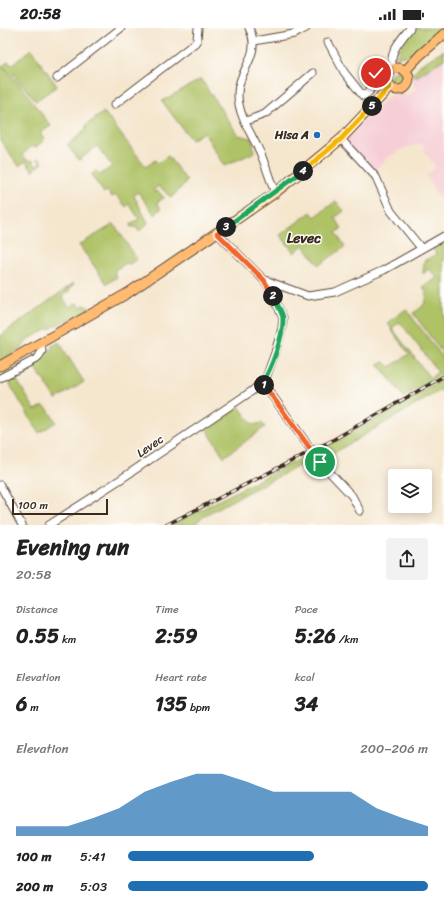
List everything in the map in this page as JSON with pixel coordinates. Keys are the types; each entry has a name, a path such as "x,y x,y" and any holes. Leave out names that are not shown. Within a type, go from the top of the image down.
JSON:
{"main road":[{"path":"405,71 416,58 444,34"},
{"path":"402,68 405,71 409,79 406,86 398,90 390,87 387,79 390,72 402,68"},
{"path":"0,366 128,293 275,193 341,139 390,87"}],"street":[{"path":"57,78 121,28"},
{"path":"114,105 195,43 197,40 198,28"},
{"path":"249,28 254,41 251,59 238,88 240,109 275,193"},
{"path":"254,41 294,34 306,28"},
{"path":"328,42 344,72 363,96 369,92 376,73 390,72 392,55 410,28"},
{"path":"246,121 264,114 314,73"},
{"path":"341,139 376,177 391,211 421,248"},
{"path":"217,233 264,280 271,290 283,318 276,353 262,383 320,462 352,496 360,511"},
{"path":"264,280 308,296 335,292 384,270 444,236"},
{"path":"0,378 38,358 42,351 41,343"},
{"name":"Levec","path":"49,525 121,479 262,383"},
{"path":"0,485 22,525"}],"shaded area":[{"path":"444,50 444,206 426,175 436,167 423,150 425,148 422,144 405,148 387,158 373,172 344,140 389,96 397,93 409,96 416,89 412,79 417,68"}],"green space":[{"path":"416,28 444,28 412,55 398,57 397,55 403,43"},
{"path":"31,49 57,86 36,101 16,77 2,66 8,62 12,65"},
{"path":"444,50 444,59 416,77 412,75 420,65"},
{"path":"0,65 18,82 51,126 40,133 45,139 37,147 31,147 22,155 28,160 33,160 36,166 40,162 37,159 40,158 43,163 33,171 26,161 19,166 0,140"},
{"path":"395,71 401,71 406,76 404,85 401,87 395,87 390,82 390,76"},
{"path":"201,79 238,135 251,138 255,152 224,166 204,132 191,140 162,101"},
{"path":"104,112 146,167 155,160 158,163 168,156 187,181 171,198 159,186 153,190 155,192 158,191 164,198 157,202 161,209 155,215 138,192 134,196 148,223 139,232 136,227 131,227 130,225 139,219 129,204 126,207 116,195 112,197 107,191 104,193 91,175 96,171 100,175 112,166 97,146 79,160 67,145 86,130 86,125"},
{"path":"336,201 344,211 335,218 342,228 336,233 345,247 319,265 303,245 294,253 280,235 311,212 315,217"},
{"path":"114,224 137,259 128,265 126,263 114,271 117,277 107,284 79,245"},
{"path":"444,239 444,261 442,263 444,265 444,355 413,313 425,302 426,295 423,287 437,278 429,269 423,274 424,261 436,254 431,245"},
{"path":"74,283 69,291 62,296 69,307 77,303 81,307 84,305 90,308 87,311 28,339 22,348 0,361 0,336"},
{"path":"406,309 444,359 444,373 404,397 378,364 385,362 390,367 409,354 394,334 388,323","holes":["400,322 438,372 430,378 392,328"]},
{"path":"59,342 84,382 56,399 33,364 51,350 52,346"},
{"path":"8,377 12,380 15,377 35,410 43,406 47,408 56,422 39,433 6,378"},
{"path":"444,378 444,388 322,460 314,452 378,418"},
{"path":"237,404 253,425 262,423 265,427 224,457 204,425"},
{"path":"311,453 316,460 299,466 246,493 207,514 193,525 171,525"}],"railway":[{"path":"166,525 331,441 444,376"}],"place":[{"name":"Hisa A","path":"317,135"}],"district":[{"name":"Levec","path":"304,238"}],"route":[{"path":"320,462 262,383 266,378 276,353 282,328 283,318 281,312 271,290 264,280 217,233 289,183 341,139 390,87 387,79 388,75 376,73"}]}
